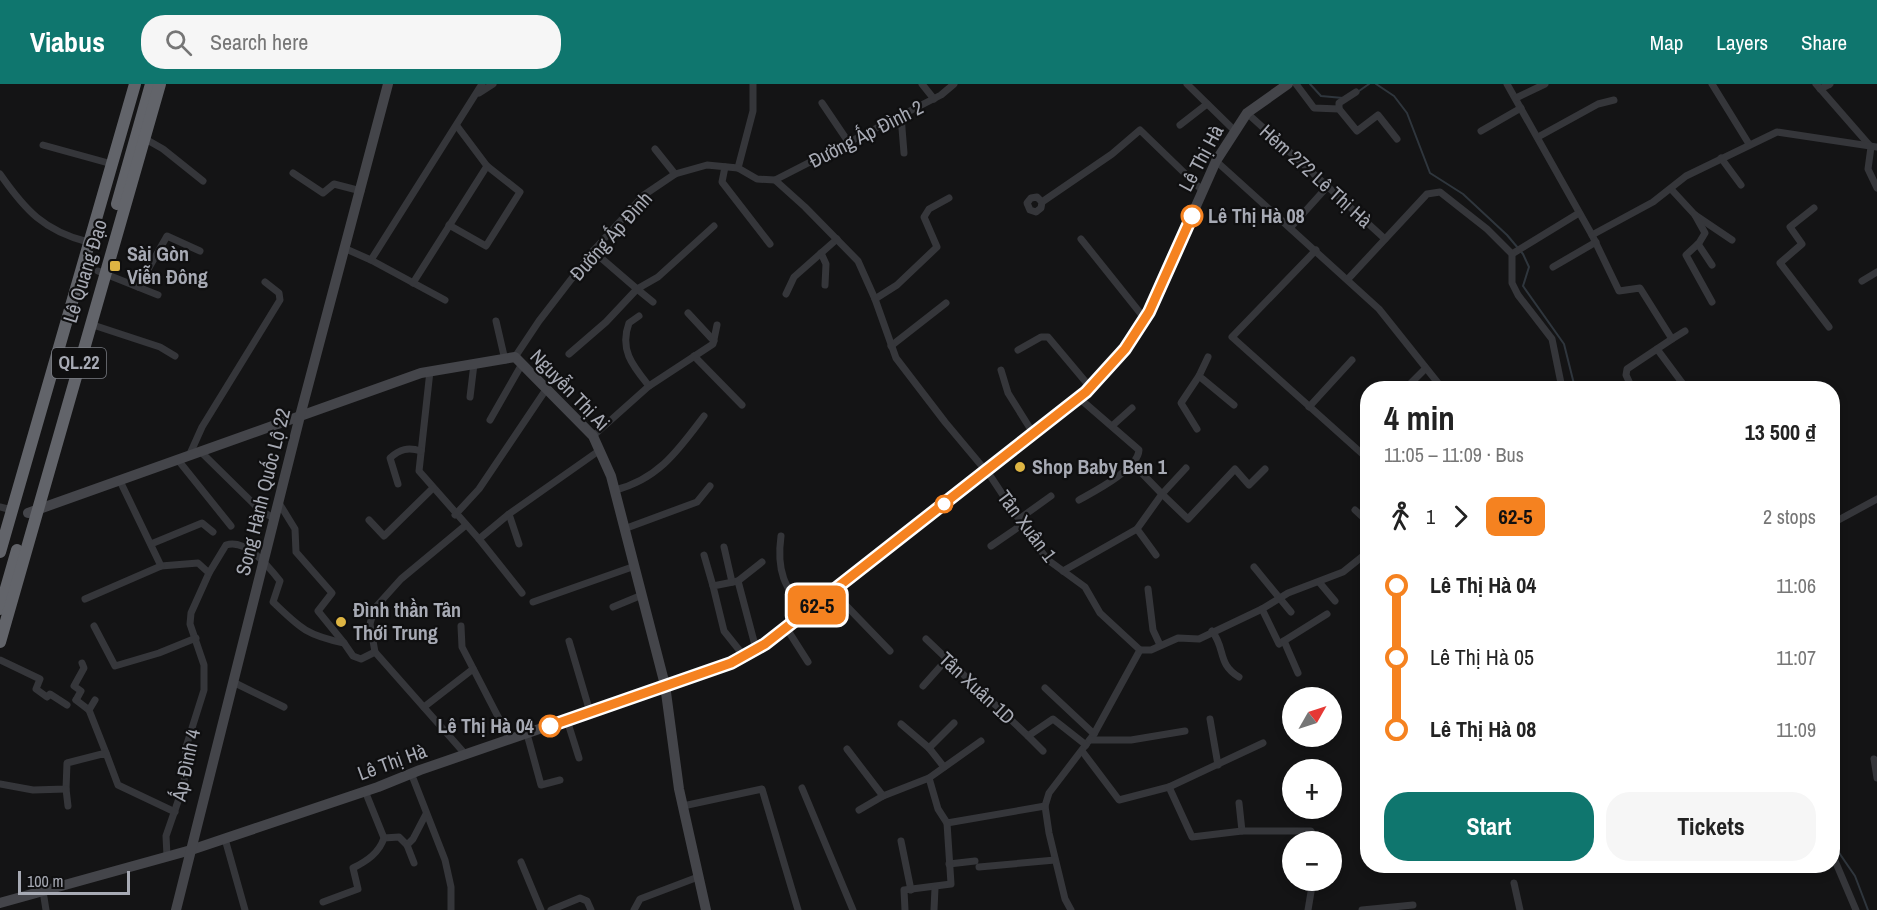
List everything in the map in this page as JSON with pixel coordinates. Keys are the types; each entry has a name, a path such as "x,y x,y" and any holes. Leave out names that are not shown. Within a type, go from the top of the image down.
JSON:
{"highway":[{"name":"Lê Quang Đạo","path":"108,163 127,84"},
{"name":"Lê Quang Đạo","path":"0,528 84,241 135,84"},
{"name":"Lê Quang Đạo","path":"141,137 151,84"},
{"name":"Lê Quang Đạo","path":"0,642 32,511 141,137 160,84"},
{"name":"Lê Quang Đạo","path":"0,609 90,324 102,272"},
{"name":"Lê Quang Đạo","path":"0,552 6,509"}],"street":[{"name":"Song Hành Quốc Lộ 22","path":"176,910 235,683 300,416 388,84"},
{"path":"371,260 482,84"},
{"path":"477,94 493,84"},
{"path":"738,168 753,111 753,84"},
{"path":"922,84 934,99"},
{"name":"Đường Ấp Đình 2","path":"775,180 934,99 954,84"},
{"path":"1186,84 1235,131"},
{"name":"Lê Thị Hà","path":"0,903 225,839 731,663 756,649 805,615 1090,387 1125,349 1145,319 1216,161 1246,113 1288,84"},
{"path":"1296,84 1314,108 1339,109"},
{"path":"1507,84 1594,239 1619,291 1640,288 1672,339"},
{"path":"1516,99 1545,84"},
{"path":"1712,84 1749,144"},
{"path":"1818,86 1830,84"},
{"path":"1818,86 1874,147"},
{"path":"1356,92 1339,103 1339,109 1358,131 1378,115 1397,140"},
{"path":"1538,137 1598,104 1614,100"},
{"path":"822,103 849,143"},
{"path":"1180,125 1207,104"},
{"path":"1480,131 1521,108"},
{"name":"Hẻm 272 Lê Thị Hà","path":"1246,113 1385,239"},
{"path":"901,116 904,153"},
{"path":"449,225 486,246 520,196 518,188 487,166 457,126"},
{"path":"1042,202 1112,154 1140,130 1203,191"},
{"path":"1553,267 1671,189 1686,176 1777,132 1874,147"},
{"path":"141,137 163,149 203,182"},
{"path":"43,145 108,163"},
{"path":"1874,147 1868,169 1877,188"},
{"path":"655,149 675,174"},
{"path":"1721,158 1741,186"},
{"path":"1216,161 1291,226 1378,309 1436,381"},
{"path":"412,283 487,166"},
{"name":"Đường Ấp Đình","path":"490,420 514,360 539,321 593,251 644,195 675,174 695,166 738,168 757,179 775,180"},
{"path":"725,167 722,182 770,244"},
{"path":"293,173 323,193 334,184 361,190"},
{"path":"0,174 22,205 49,228 84,241"},
{"name":"Tân Xuân 1","path":"775,180 858,261 875,299 896,358 986,470 1048,560 1085,587 1100,613 1140,650"},
{"path":"1291,226 1327,187"},
{"path":"1671,189 1695,215 1732,240"},
{"path":"1348,279 1427,194 1440,192 1516,251"},
{"path":"875,299 897,285 937,247 924,216 929,209 949,198"},
{"path":"1814,208 1790,227 1802,244 1780,263 1829,327"},
{"path":"1516,251 1579,213"},
{"path":"1695,215 1705,233 1698,244 1686,255 1712,302"},
{"path":"569,354 606,322 637,289 658,278 714,226"},
{"path":"138,287 167,236 200,250"},
{"path":"786,294 794,277 837,239"},
{"path":"1081,239 1145,319"},
{"path":"1698,244 1712,265"},
{"path":"346,249 445,300"},
{"path":"1316,250 1232,337 1360,452"},
{"path":"593,251 653,302"},
{"path":"1516,251 1512,283 1552,339 1561,381"},
{"path":"821,253 826,264 825,285"},
{"path":"102,272 158,295"},
{"path":"1862,281 1877,272"},
{"path":"231,526 183,458 280,300 279,293 265,282"},
{"path":"891,346 946,303"},
{"path":"688,313 714,340"},
{"path":"639,316 629,324 624,341 633,365 649,386"},
{"path":"496,321 514,360"},
{"path":"90,324 160,347 175,356"},
{"path":"593,436 649,386 714,340 717,326"},
{"path":"1629,381 1626,375 1627,369 1685,331"},
{"path":"1018,350 1041,337 1048,337 1090,387"},
{"path":"1658,349 1681,381"},
{"path":"694,356 742,405"},
{"path":"1197,429 1181,403 1199,376 1208,357"},
{"name":"Nguyễn Thị Ai","path":"32,511 430,371 514,360 547,388 593,436 615,490 665,685 683,806 706,910"},
{"path":"1309,407 1352,360"},
{"path":"470,397 474,364"},
{"path":"1413,381 1425,369"},
{"path":"1001,370 1008,393 1033,433"},
{"path":"430,371 419,471 455,514 479,538 522,593"},
{"path":"1199,376 1234,405"},
{"path":"455,514 479,489 547,388"},
{"path":"1079,398 1137,446 1139,454 1110,482 1080,500"},
{"path":"1112,426 1132,408"},
{"path":"615,490 631,486 669,462 704,416"},
{"path":"398,484 390,458 398,451 411,448 421,451"},
{"path":"479,538 600,450"},
{"path":"201,452 260,510 275,519"},
{"path":"1132,463 1188,519 1235,469 1249,485 1265,469"},
{"path":"1063,571 1137,529 1162,494 1186,468"},
{"path":"120,481 161,566"},
{"path":"624,529 698,502 710,486"},
{"path":"369,520 384,536 433,488"},
{"path":"991,546 1051,496"},
{"path":"1840,519 1877,499"},
{"path":"279,504 295,529 296,552 332,593 318,611 353,656 361,659 375,652"},
{"path":"1355,510 1360,515"},
{"path":"509,514 519,544"},
{"path":"151,544 202,523 213,532"},
{"path":"465,755 375,652 370,624 374,609 400,579 466,525"},
{"path":"1137,529 1156,555"},
{"path":"781,536 778,558 781,576 805,615"},
{"name":"Ấp Đình 4","path":"167,856 166,836 184,784 186,747 204,690 204,665 190,624 191,613 222,549 230,544 242,547 264,562"},
{"path":"724,547 756,649"},
{"path":"704,555 724,631 744,656"},
{"path":"1071,910 1055,860 1045,806 1048,793 1088,742 1140,650 1151,650 1178,638 1198,639 1278,599 1343,572 1360,558"},
{"path":"264,562 280,581 273,602 301,629 316,637 344,643"},
{"path":"713,586 735,581 762,562"},
{"path":"85,599 161,566 198,563 209,573"},
{"path":"533,602 635,566"},
{"path":"1254,567 1291,612"},
{"path":"1319,582 1335,601"},
{"path":"1148,590 1153,630 1160,645"},
{"path":"833,592 890,651"},
{"path":"613,608 642,595"},
{"path":"1262,609 1279,644 1327,614"},
{"path":"94,626 115,666 159,653 196,638"},
{"path":"461,626 462,647 510,740"},
{"path":"787,628 808,662"},
{"path":"1212,631 1217,638 1224,666 1239,677"},
{"name":"Tân Xuân 1D","path":"926,639 1043,751"},
{"path":"568,641 590,712"},
{"path":"1284,642 1298,673"},
{"path":"923,686 947,659"},
{"path":"0,660 40,680 36,688 48,697 50,694 65,706 69,701 74,703 81,691 74,686 84,668 82,663"},
{"path":"424,707 472,669"},
{"path":"235,683 284,707"},
{"path":"1045,688 1088,742 1119,800 1169,787 1263,743"},
{"path":"76,700 89,710 118,786 175,812"},
{"path":"89,710 95,700"},
{"name":"Tân Xuân 1D","path":"1028,736 1053,719 1088,742"},
{"path":"1210,719 1218,765"},
{"path":"567,720 579,758"},
{"path":"929,748 954,723"},
{"path":"901,724 929,748 944,767"},
{"path":"1088,742 1131,740 1185,731"},
{"path":"527,734 541,785 560,780"},
{"path":"859,810 883,796 929,778 981,741"},
{"path":"847,749 883,796"},
{"path":"68,806 67,763 106,753"},
{"path":"1874,759 1877,777"},
{"path":"411,773 446,860 452,910"},
{"path":"905,910 904,890 935,888 951,884 947,823 938,809 929,778"},
{"path":"0,784 33,790 66,789"},
{"path":"1169,787 1192,837 1242,831 1282,831"},
{"path":"802,788 853,910"},
{"path":"683,806 762,789 798,910"},
{"path":"323,902 358,889 353,868 367,861 380,848 384,838 365,791"},
{"path":"1239,803 1242,831"},
{"path":"947,823 1045,806"},
{"path":"407,845 413,839 426,814"},
{"path":"384,838 399,837 407,845 414,863"},
{"path":"225,839 245,910"},
{"path":"901,841 911,890"},
{"path":"949,864 1055,860"},
{"path":"521,862 541,910"},
{"path":"1840,872 1856,910"},
{"path":"634,910 640,899 699,877"},
{"path":"1514,883 1520,910"},
{"path":"934,910 935,888"},
{"path":"43,891 46,910"},
{"path":"1308,910 1311,891"},
{"path":"551,910 580,898 587,901 591,910"},
{"path":"1362,910 1413,905"}],"waterway":[{"path":"1310,84 1321,96 1343,98"},
{"path":"1359,91 1369,84"},
{"path":"1376,84 1394,96 1407,113 1430,173 1463,194 1507,235 1523,254 1529,267 1523,286 1564,344 1573,381"},
{"path":"1840,854 1855,876 1868,910"}],"bus line":[{"name":"62-5","path":"550,726 731,663 765,644 795,623 1079,398 1125,349 1149,312 1192,216"}],"place":[{"name":"Lê Thị Hà 08","path":"1192,216"},
{"name":"Sài Gòn Viễn Đông","path":"115,266"},
{"name":"Shop Baby Ben 1","path":"1020,467"},
{"name":"Đình thần Tân Thới Trung","path":"341,622"},
{"name":"Lê Thị Hà 04","path":"550,726"}]}
